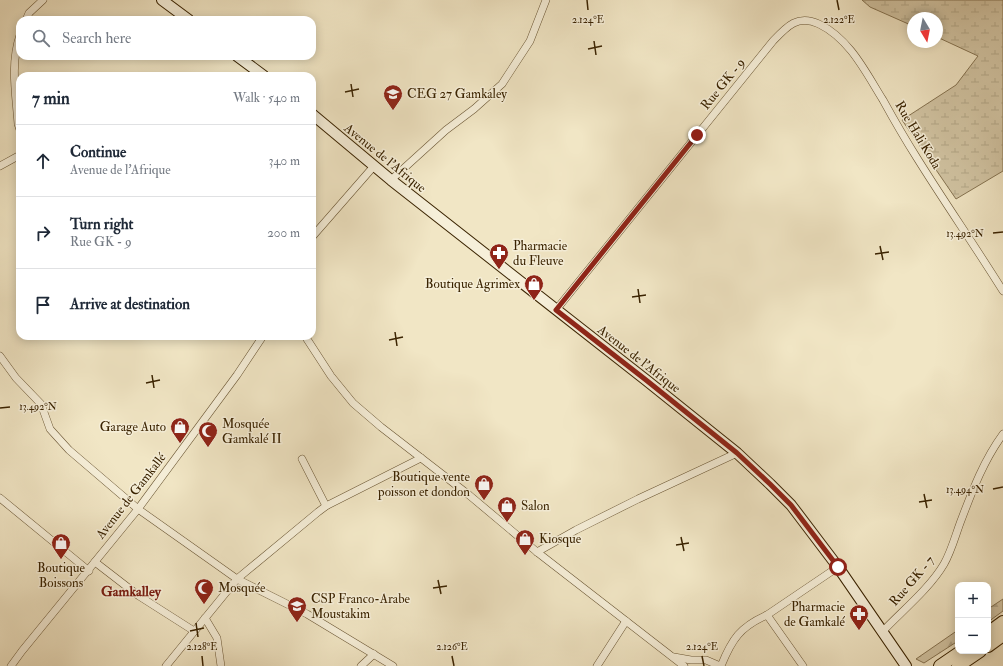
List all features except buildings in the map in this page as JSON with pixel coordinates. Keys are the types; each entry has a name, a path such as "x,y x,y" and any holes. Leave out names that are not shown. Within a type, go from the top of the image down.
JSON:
{"highway":[{"path":"991,630 1003,622"},
{"path":"991,644 1003,635"},
{"path":"940,666 958,654"},
{"path":"958,666 976,654"}],"main road":[{"path":"162,0 184,16"},
{"path":"242,60 259,72"},
{"name":"Avenue de l'Afrique","path":"316,117 391,180 737,453 791,505 838,567 906,666"}],"street":[{"path":"28,16 43,0"},
{"path":"391,180 446,130 474,109 502,84 530,41 546,0"},
{"name":"Rue Hali Koda","path":"792,23 801,20 818,24 835,34 852,51 948,208 1003,291"},
{"name":"Rue GK - 9","path":"556,310 773,41 792,23"},
{"path":"16,52 14,72 16,98"},
{"path":"0,166 16,157"},
{"path":"316,232 374,166"},
{"name":"Avenue de Gamkallé","path":"11,666 138,509 237,375 260,340"},
{"path":"307,340 327,370 353,403 381,427 469,495 537,552 684,666"},
{"path":"0,356 16,378 41,404 50,429 69,450 138,509 237,579 307,614 334,632 393,666"},
{"name":"Rue GK - 7","path":"882,631 923,590 944,564 950,553 974,485 992,449 1003,434"},
{"path":"537,552 576,530 638,499 737,453"},
{"path":"166,666 237,579 326,506 422,458"},
{"path":"302,459 326,506"},
{"path":"0,498 88,571"},
{"path":"95,562 139,596 194,631"},
{"path":"673,656 687,659 706,660 721,666 730,644 749,624 767,615 838,567"},
{"path":"767,615 803,666"},
{"path":"206,618 217,638 222,666"},
{"path":"597,666 626,621"},
{"path":"361,666 374,654"}],"green space":[{"path":"862,0 1003,0 1003,171 956,199 902,120 956,85 978,56 943,40 943,12 907,12 907,23 870,7"},
{"path":"1003,599 1003,611 991,620 991,607"},
{"path":"955,632 955,643 924,663 916,659"}],"place":[{"name":"CEG 27 Gamkaley","path":"393,111"},
{"name":"Pharmacie du Fleuve","path":"499,270"},
{"name":"Boutique Agrimex","path":"534,301"},
{"name":"Garage Auto","path":"180,444"},
{"name":"Mosquée Gamkalé II","path":"208,448"},
{"name":"Boutique vente poisson et dondon","path":"484,501"},
{"name":"Salon","path":"507,523"},
{"name":"Kiosque","path":"525,556"},
{"name":"Boutique Boissons","path":"61,560"},
{"name":"Mosquée","path":"204,605"},
{"name":"CSP Franco-Arabe Moustakim","path":"297,623"},
{"name":"Pharmacie de Gamkalé","path":"859,631"}],"district":[{"name":"Gamkalley","path":"131,591"}],"route":[{"path":"697,135 556,310 737,453 791,505 838,567"}]}
